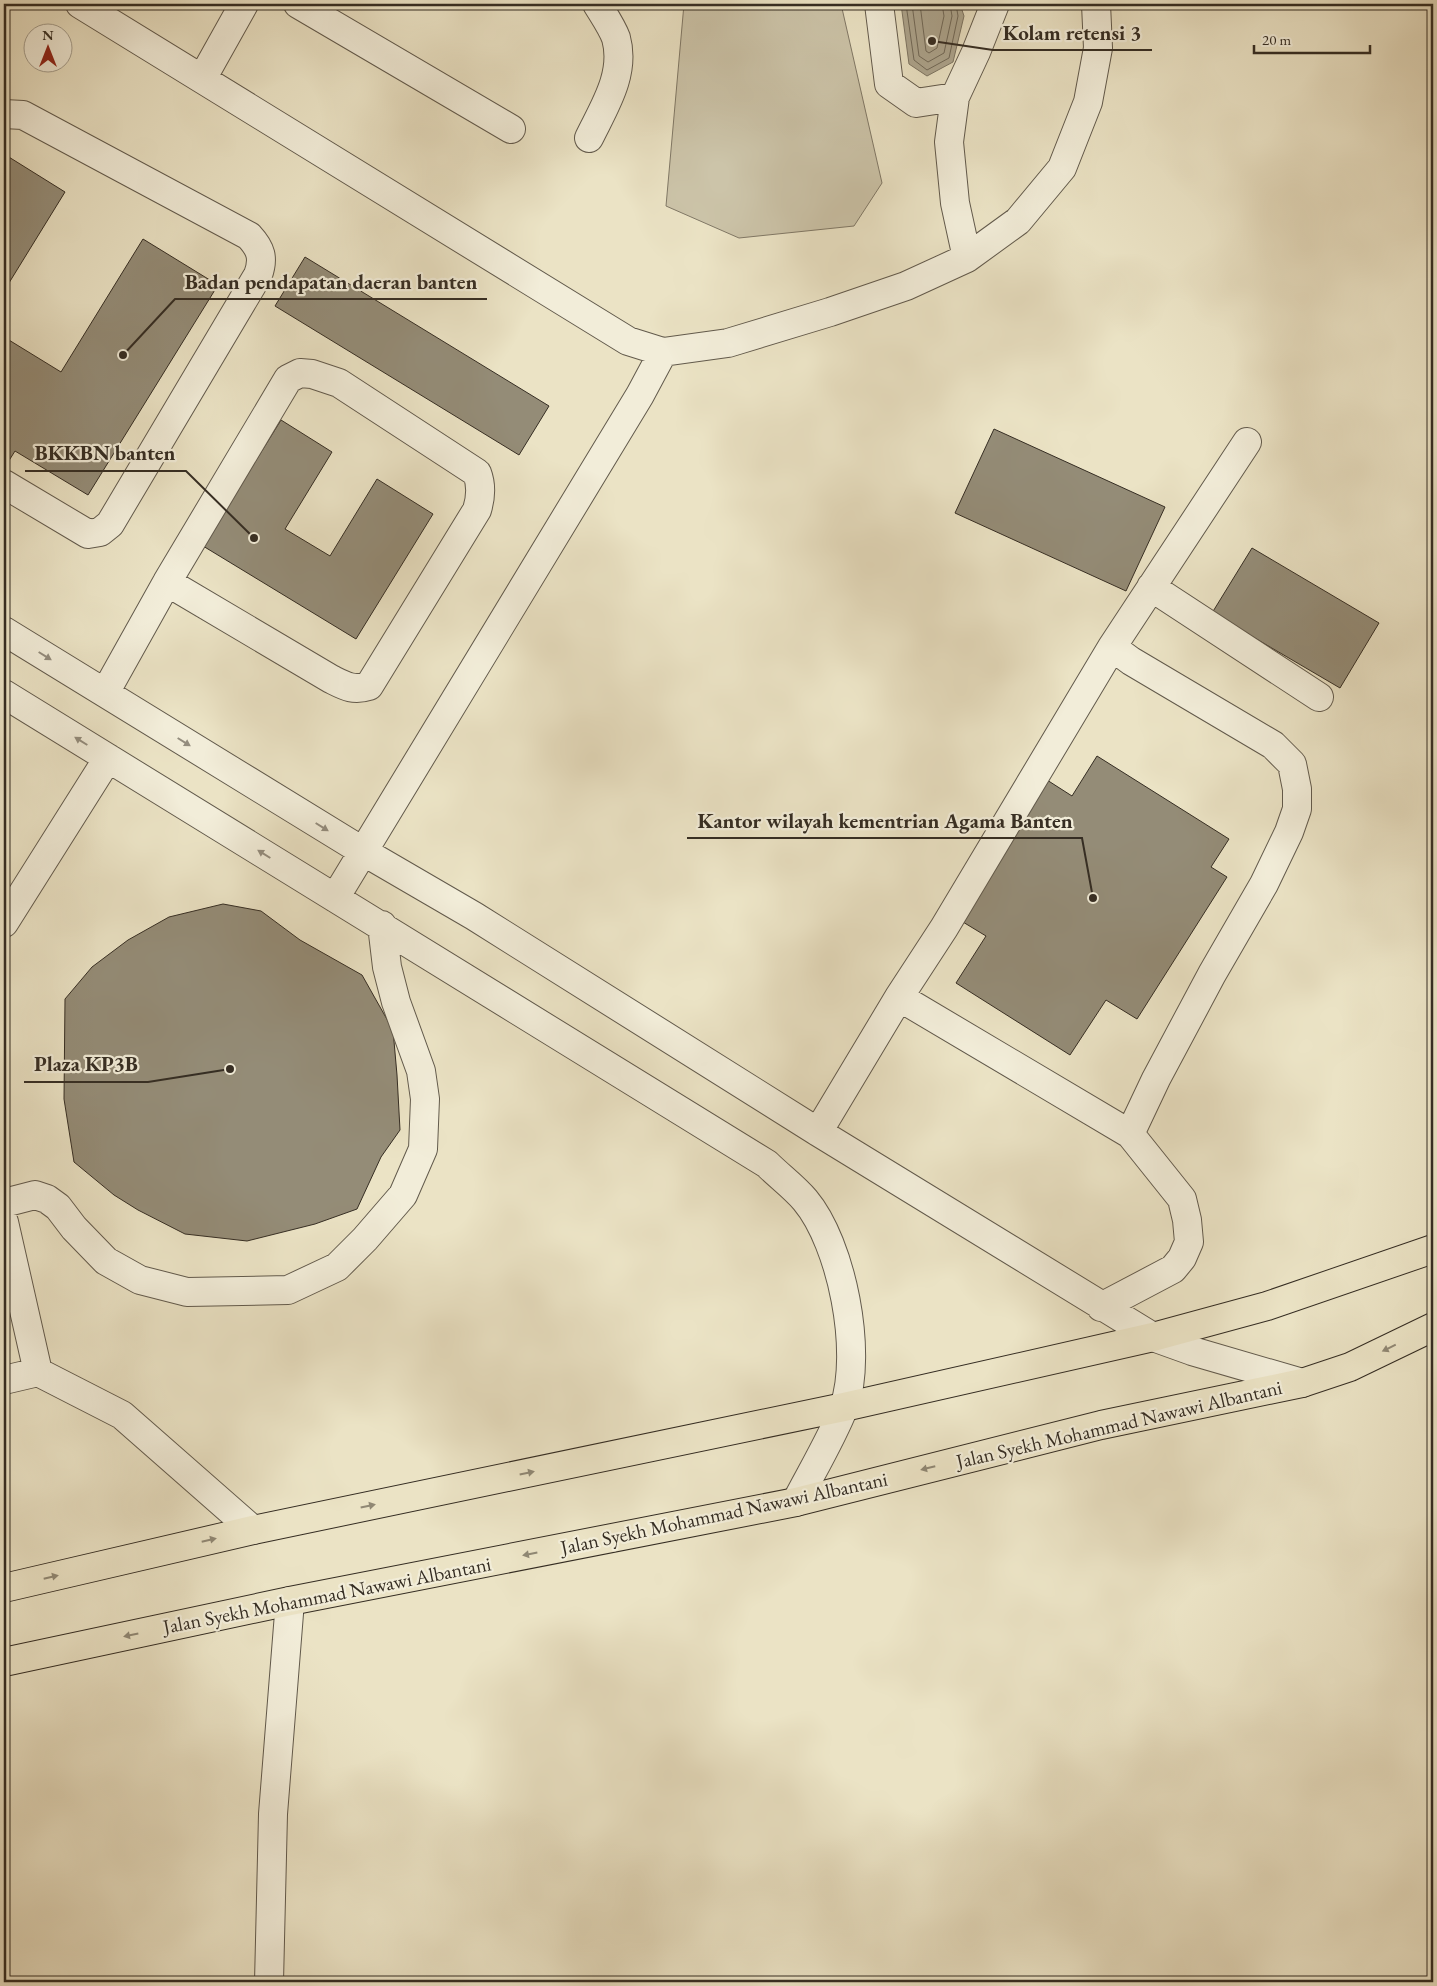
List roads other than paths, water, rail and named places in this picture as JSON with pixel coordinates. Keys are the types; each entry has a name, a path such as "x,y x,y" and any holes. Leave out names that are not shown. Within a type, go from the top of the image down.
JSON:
{"main road":[{"path":"4,1588 253,1530 844,1407 1153,1337 1267,1306 1433,1250"},
{"name":"Jalan Syekh Mohammad Nawawi Albantani","path":"4,1662 290,1601 796,1502 1101,1425 1302,1383 1350,1367 1433,1327"}],"street":[{"path":"80,4 628,341 663,352 728,343 830,312 906,286 967,258 1018,220 1062,168 1088,102 1098,48 1096,4"},
{"path":"202,79 244,4"},
{"path":"298,4 511,129"},
{"path":"589,138 612,90 619,63 616,37 597,4"},
{"path":"878,4 889,84 916,103 955,97"},
{"path":"967,258 955,203 949,142 955,97 995,4"},
{"path":"4,114 23,114 248,236 260,251 263,262 258,275 115,515 100,532 88,534 4,484"},
{"path":"335,898 640,395 663,352"},
{"path":"105,693 168,582 288,379 300,374 312,374 338,383 477,473 480,481 480,500 477,510 369,686 358,690 351,689 338,682 168,582"},
{"path":"818,1132 899,997 949,920 1112,646 1247,442"},
{"path":"1151,587 1319,697"},
{"path":"4,631 364,852 474,916 1101,1307 1153,1337 1192,1351 1302,1383"},
{"path":"1112,646 1131,661 1273,745 1292,764 1297,789 1297,809 1289,832 1264,884 1212,974 1156,1079 1130,1134"},
{"path":"4,694 382,925 767,1164 806,1201 833,1249 850,1319 850,1378 844,1407 796,1502"},
{"path":"4,923 108,758"},
{"path":"4,1203 35,1195 47,1199 58,1207 74,1228 106,1261 140,1280 187,1292 288,1290 337,1266 365,1239 403,1195 423,1149 425,1100 421,1071 396,1002 387,967 382,925"},
{"path":"899,997 1130,1134 1182,1199 1187,1220 1189,1242 1182,1258 1173,1269 1101,1307"},
{"path":"4,1222 38,1372"},
{"path":"4,1380 38,1372 122,1415 253,1530"},
{"path":"269,1982 273,1814 290,1601"}],"water":[{"path":"901,4 960,4 964,16 953,62 927,76 909,64"}],"place":[{"name":"Kolam retensi 3","path":"932,41"},
{"name":"Badan pendapatan daeran banten","path":"123,355"},
{"name":"BKKBN banten","path":"254,538"},
{"name":"Kantor wilayah kementrian Agama Banten","path":"1093,898"},
{"name":"Plaza KP3B","path":"230,1069"}]}
